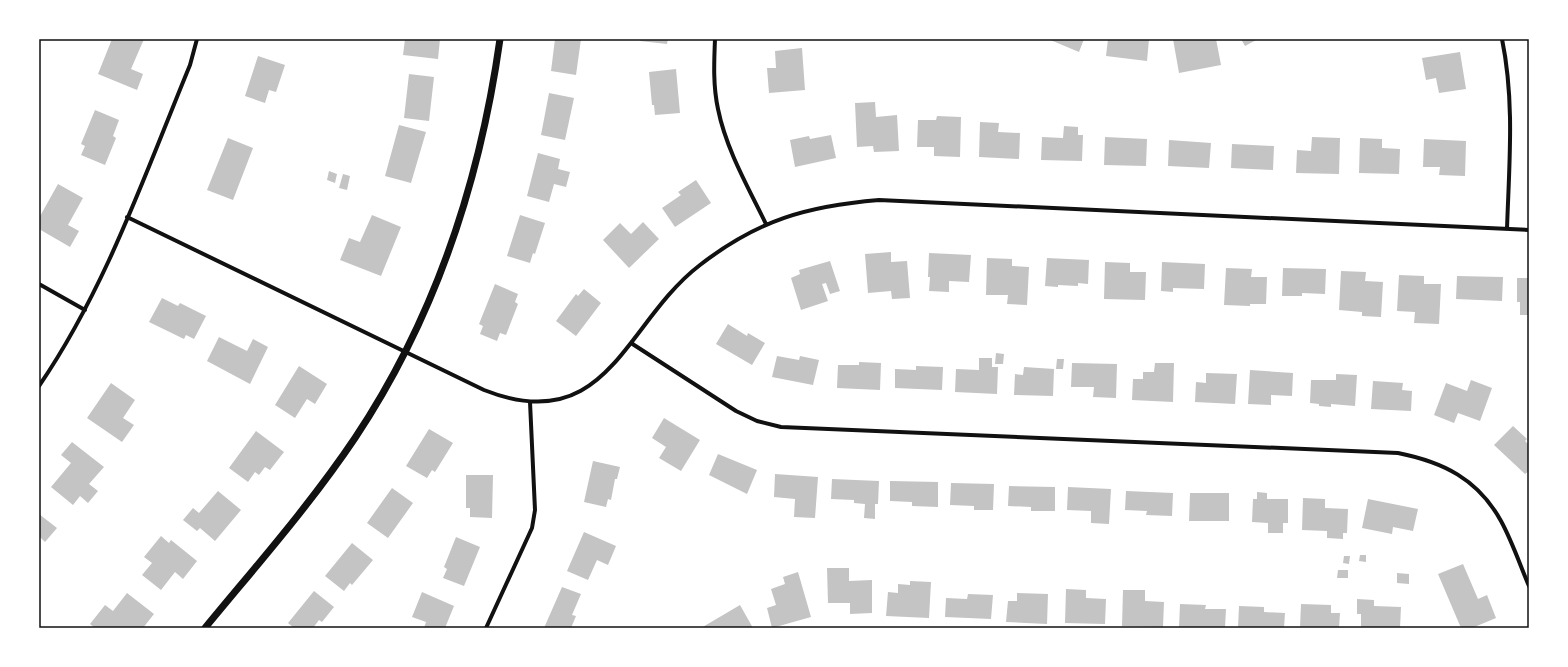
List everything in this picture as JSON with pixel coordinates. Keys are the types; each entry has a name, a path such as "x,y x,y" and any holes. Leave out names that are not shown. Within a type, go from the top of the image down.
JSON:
{"street":[{"path":"39,386 85,310 99,283 190,65 197,39"},
{"path":"205,628 319,489 355,437 405,352 437,284 461,217 477,164 490,102 500,39"},
{"path":"715,39 714,75 718,110 729,146 766,224"},
{"path":"1502,39 1506,61 1510,110 1506,229"},
{"path":"127,217 489,392 506,399 530,402 550,401 571,395 589,386 608,371 673,289 699,265 732,242 766,224 800,212 840,203 880,200 1529,230"},
{"path":"39,284 85,310"},
{"path":"631,343 736,411 757,421 781,427 1398,453 1425,459 1454,473 1470,484 1487,500 1501,521 1529,586"},
{"path":"486,628 532,528 535,510 530,402"}],"building":[{"path":"112,39 144,39 131,69 143,74 137,90 98,74"},
{"path":"405,39 440,39 438,59 403,55"},
{"path":"555,39 581,39 576,75 551,71"},
{"path":"640,39 668,39 667,44 640,41"},
{"path":"1048,39 1084,39 1079,52"},
{"path":"1108,39 1149,39 1147,61 1106,56"},
{"path":"1173,39 1216,39 1221,65 1179,73"},
{"path":"1241,39 1258,39 1245,46"},
{"path":"802,48 805,90 769,93 767,68 776,68 775,51"},
{"path":"1460,52 1466,89 1439,93 1436,78 1426,80 1422,58"},
{"path":"258,56 285,65 276,92 269,90 265,103 245,96"},
{"path":"676,69 680,113 655,115 654,105 652,105 649,72"},
{"path":"409,74 434,77 429,121 404,118"},
{"path":"549,93 574,98 565,140 541,135"},
{"path":"875,102 876,117 897,115 899,151 874,152 873,146 857,147 855,103"},
{"path":"95,110 119,120 113,136 116,138 105,165 81,155 85,146 81,144"},
{"path":"937,116 961,117 960,157 934,156 934,147 917,147 918,120 936,120"},
{"path":"980,122 999,123 998,132 1020,133 1019,159 979,157"},
{"path":"399,125 426,132 411,183 385,176"},
{"path":"1064,126 1078,127 1078,135 1083,135 1082,161 1041,160 1042,137 1063,138"},
{"path":"831,135 836,158 795,167 790,140 809,136 810,139"},
{"path":"1105,137 1147,139 1146,166 1104,165"},
{"path":"1312,137 1340,138 1339,174 1296,173 1297,150 1311,151"},
{"path":"228,138 253,148 233,200 207,190"},
{"path":"1360,138 1382,139 1382,148 1400,149 1399,174 1359,173"},
{"path":"1424,139 1466,141 1465,176 1439,175 1440,167 1423,167"},
{"path":"1169,140 1211,143 1209,168 1168,166"},
{"path":"1232,144 1274,146 1273,170 1231,168"},
{"path":"538,153 560,159 558,169 570,172 566,187 554,184 549,202 527,196"},
{"path":"329,171 337,174 335,183 327,180"},
{"path":"343,174 350,176 347,190 339,188"},
{"path":"696,180 711,203 675,227 662,208 681,195 678,192"},
{"path":"58,184 83,198 68,225 79,231 70,247 39,229 39,218"},
{"path":"372,215 401,227 381,276 340,260 349,238 360,242"},
{"path":"520,215 545,223 535,254 533,253 530,263 507,256"},
{"path":"643,222 659,239 629,268 603,240 620,223 631,234"},
{"path":"891,252 891,262 907,261 910,298 892,299 891,291 868,293 865,254"},
{"path":"929,253 971,255 969,282 949,281 949,292 929,291"},
{"path":"987,258 1012,259 1012,266 1029,267 1027,305 1007,304 1008,295 986,295"},
{"path":"1047,258 1089,260 1088,284 1078,283 1078,286 1058,285 1058,287 1045,286"},
{"path":"830,261 840,291 830,294 826,283 822,284 828,301 801,310 791,278 800,274 799,270"},
{"path":"1105,262 1130,263 1130,272 1146,272 1145,300 1104,299"},
{"path":"1162,262 1205,264 1204,289 1173,288 1173,292 1161,291"},
{"path":"1226,268 1252,269 1251,277 1267,277 1266,304 1250,304 1250,306 1224,305"},
{"path":"1283,268 1326,269 1325,294 1302,293 1302,296 1282,296"},
{"path":"1341,271 1366,272 1365,281 1383,282 1381,317 1362,316 1362,312 1339,310"},
{"path":"1399,275 1424,276 1424,284 1441,284 1439,324 1414,323 1415,312 1397,311"},
{"path":"1457,276 1503,277 1502,301 1456,299"},
{"path":"1517,278 1529,278 1529,315 1520,315 1520,302 1517,302"},
{"path":"495,284 518,294 515,302 518,304 506,335 500,333 497,341 480,334 483,326 479,324"},
{"path":"584,289 601,303 576,336 556,321 576,294 578,296"},
{"path":"162,298 178,306 180,303 206,316 194,339 186,335 184,339 149,322"},
{"path":"728,324 747,336 748,333 765,343 752,365 716,344"},
{"path":"219,337 247,351 253,339 268,347 250,384 207,361"},
{"path":"996,353 1004,354 1003,364 995,364"},
{"path":"777,356 799,360 800,356 819,360 813,385 772,377"},
{"path":"979,358 992,358 992,367 998,367 997,394 955,392 956,369 979,370"},
{"path":"1057,359 1064,359 1063,369 1056,369"},
{"path":"859,362 881,363 880,390 837,388 838,365 859,365"},
{"path":"1072,363 1117,364 1116,398 1093,397 1094,387 1071,387"},
{"path":"1155,363 1174,363 1173,402 1132,400 1133,379 1143,379 1143,372 1154,372"},
{"path":"299,366 327,384 315,404 307,399 295,418 275,405"},
{"path":"916,366 943,367 942,390 895,388 895,369 916,370"},
{"path":"1024,367 1054,369 1053,396 1014,395 1015,374 1023,375"},
{"path":"1250,370 1293,373 1292,396 1271,395 1271,405 1248,404"},
{"path":"1206,373 1237,374 1235,404 1195,402 1196,382 1206,383"},
{"path":"1336,374 1357,375 1355,406 1331,404 1331,407 1319,406 1319,404 1310,403 1311,380 1336,380"},
{"path":"1471,380 1492,388 1480,421 1458,413 1454,423 1434,415 1446,383 1467,391"},
{"path":"1373,381 1403,383 1402,390 1412,391 1411,411 1371,409"},
{"path":"111,383 135,400 123,418 134,425 122,442 87,418"},
{"path":"664,418 700,440 681,471 659,458 666,447 652,438"},
{"path":"1513,426 1527,439 1525,441 1529,445 1529,471 1525,474 1494,445"},
{"path":"429,429 453,443 435,472 432,470 427,478 406,466"},
{"path":"256,431 284,452 270,470 265,467 259,475 255,472 248,482 229,468"},
{"path":"72,442 104,467 89,484 98,491 88,503 80,496 73,505 51,487 71,463 61,455"},
{"path":"718,454 757,470 747,494 709,475"},
{"path":"593,461 620,467 617,479 615,479 611,500 608,499 606,507 584,502"},
{"path":"775,474 818,477 815,518 794,517 795,499 774,497"},
{"path":"466,475 493,475 492,518 470,517 470,508 466,508"},
{"path":"832,479 879,481 878,504 875,504 875,519 864,518 865,504 854,503 854,500 831,499"},
{"path":"890,481 938,482 938,507 912,506 912,502 890,501"},
{"path":"951,483 994,484 993,510 974,510 974,506 950,505"},
{"path":"1009,486 1055,487 1055,511 1031,511 1031,507 1008,506"},
{"path":"1068,487 1111,489 1109,524 1091,523 1091,511 1067,510"},
{"path":"392,488 413,503 388,538 367,523"},
{"path":"218,491 241,510 215,541 200,528 197,531 183,520 193,508 199,513"},
{"path":"1126,491 1173,493 1172,516 1146,515 1147,511 1125,510"},
{"path":"1257,492 1267,493 1267,499 1288,499 1288,523 1283,523 1283,533 1268,533 1268,523 1252,522 1253,499 1257,499"},
{"path":"1190,493 1229,493 1229,521 1189,521"},
{"path":"1303,498 1325,499 1325,508 1348,509 1347,533 1343,533 1343,539 1327,538 1327,531 1302,530"},
{"path":"1368,499 1418,509 1413,531 1393,527 1392,534 1362,528"},
{"path":"39,514 57,528 45,542 39,536"},
{"path":"584,532 616,546 608,565 597,560 588,580 567,571"},
{"path":"161,536 169,543 171,540 197,561 183,579 175,572 161,590 142,575 152,563 144,557"},
{"path":"456,537 480,547 464,586 443,578 447,569 444,567"},
{"path":"352,543 373,560 352,585 350,583 344,591 325,576"},
{"path":"1360,555 1366,555 1366,562 1359,561"},
{"path":"1344,556 1350,556 1349,564 1343,563"},
{"path":"1463,564 1478,599 1487,595 1496,618 1472,628 1461,628 1438,574"},
{"path":"827,568 849,568 849,581 872,580 872,613 850,614 850,603 828,603"},
{"path":"1338,570 1348,570 1348,578 1337,578"},
{"path":"798,572 811,617 772,628 767,608 776,605 771,589 785,584 783,577"},
{"path":"1397,573 1409,574 1409,584 1397,583"},
{"path":"910,581 931,582 929,618 886,616 888,592 898,593 898,584 910,585"},
{"path":"562,587 581,594 572,615 576,616 571,628 544,628"},
{"path":"1066,589 1086,590 1086,598 1106,599 1105,624 1065,623"},
{"path":"1123,590 1145,590 1145,601 1164,602 1163,627 1122,626"},
{"path":"314,591 334,607 322,622 319,620 313,628 294,628 288,623"},
{"path":"422,592 454,606 445,628 424,628 426,622 412,617"},
{"path":"127,593 154,614 143,628 95,628 90,624 105,605 113,611"},
{"path":"1017,593 1048,594 1047,624 1006,622 1008,601 1017,601"},
{"path":"968,594 993,595 991,619 945,617 946,598 967,599"},
{"path":"1357,599 1374,600 1374,606 1401,607 1400,628 1361,628 1361,614 1357,614"},
{"path":"1180,604 1206,605 1205,609 1226,609 1225,628 1179,628"},
{"path":"1301,604 1331,605 1331,613 1340,613 1339,628 1300,628"},
{"path":"740,605 753,628 701,628"},
{"path":"1239,606 1264,607 1264,612 1285,613 1284,628 1238,628"}]}
